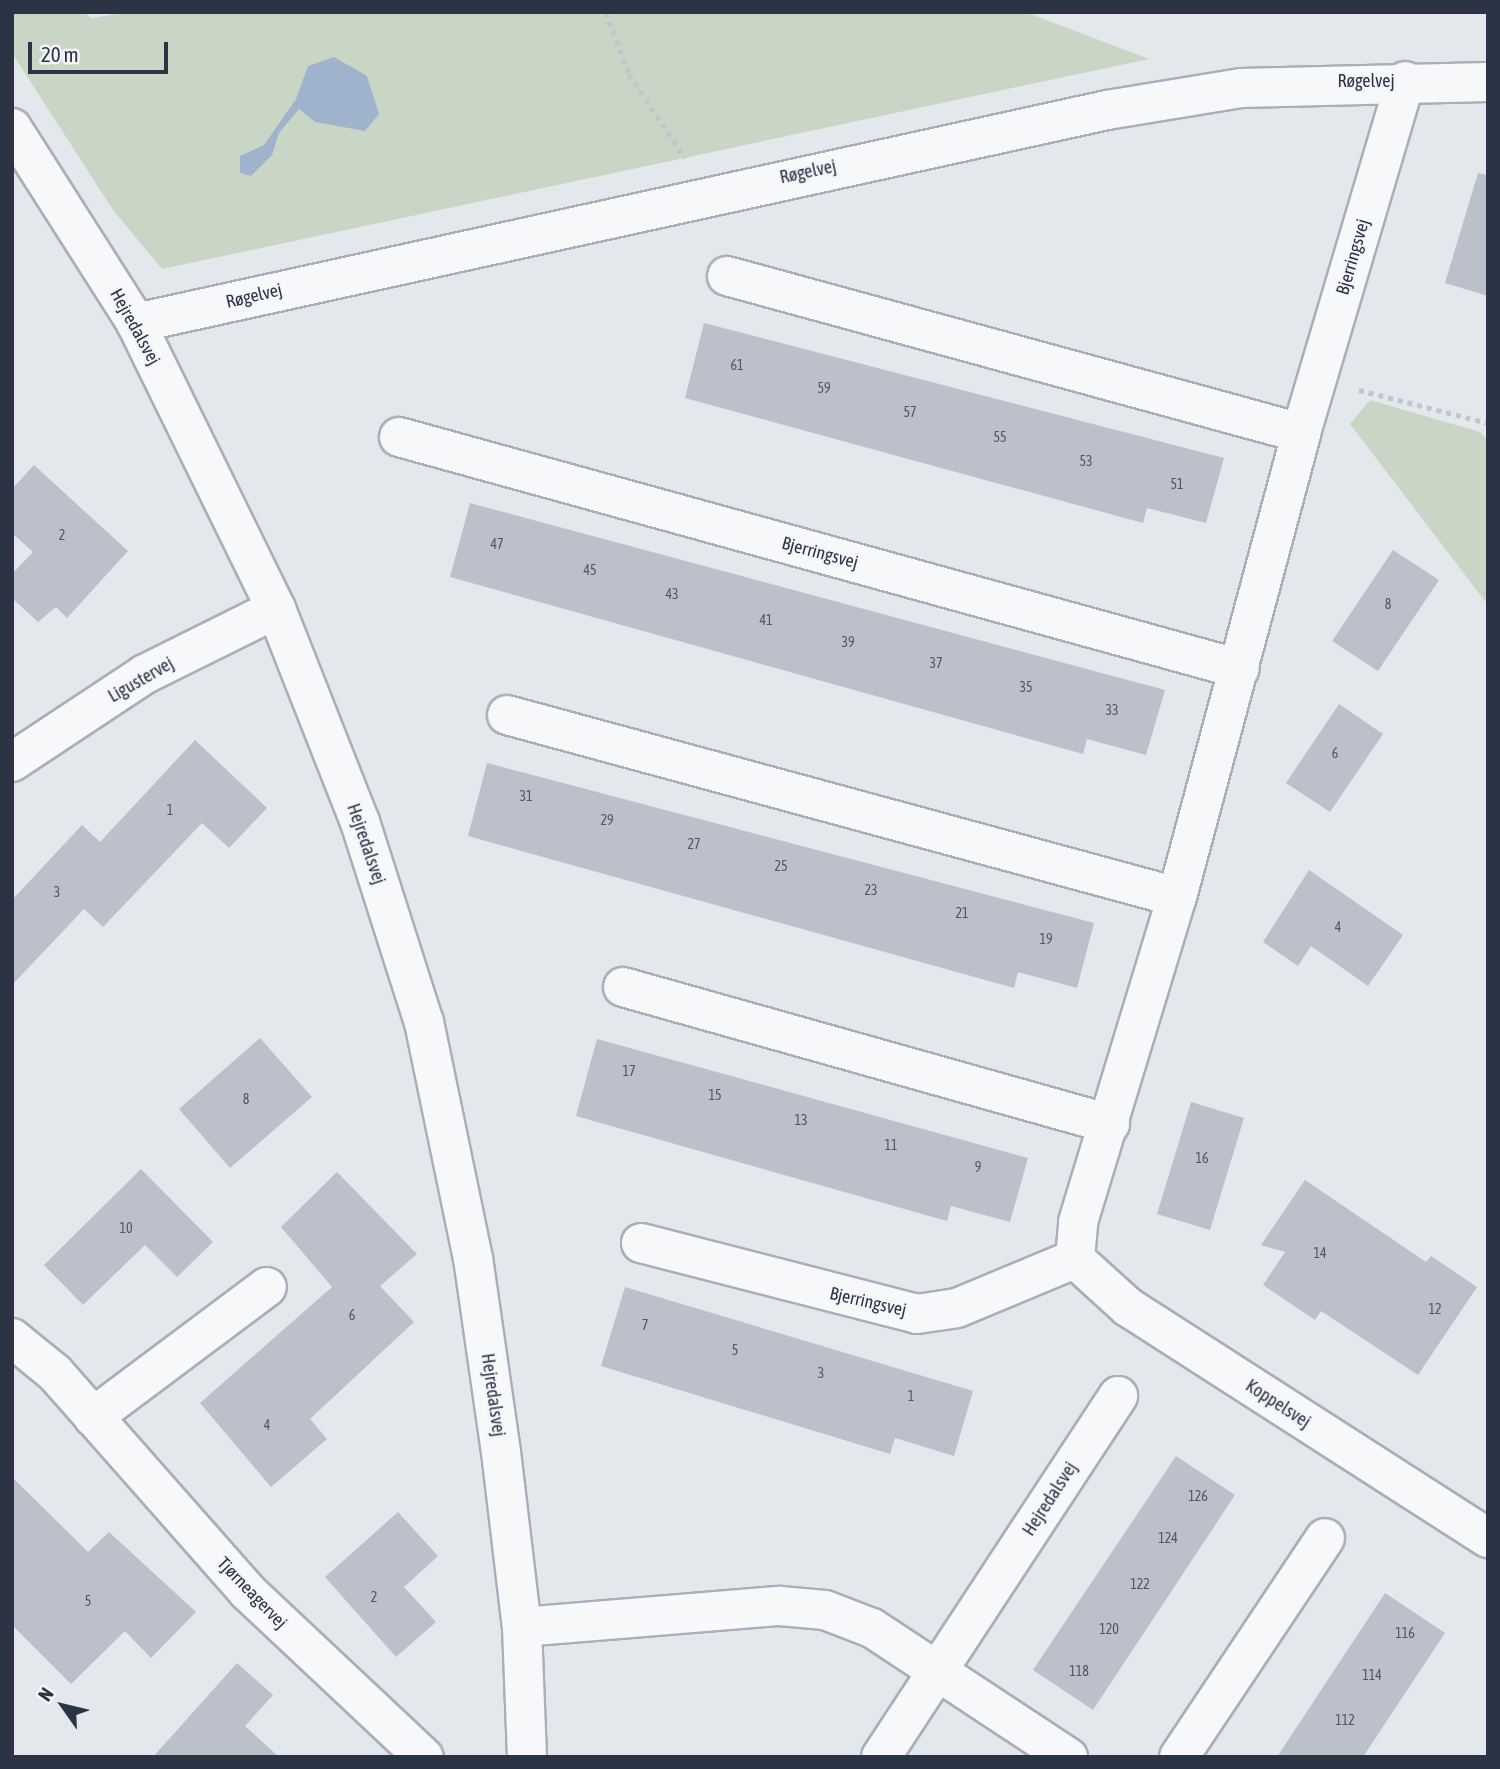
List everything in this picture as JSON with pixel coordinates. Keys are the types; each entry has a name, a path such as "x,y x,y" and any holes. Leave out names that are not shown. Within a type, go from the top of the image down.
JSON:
{"street":[{"name":"Røgelvej","path":"136,323 708,194 1228,90 1405,81 1488,82"},
{"name":"Bjerringsvej","path":"641,1243 917,1314 957,1308 1075,1259 1078,1222 1177,897 1301,433 1405,81"},
{"name":"Hejredalsvej","path":"12,128 136,323 276,609 360,822 424,1022 473,1258 522,1628 527,1757"},
{"path":"727,276 1301,433"},
{"name":"Bjerringsvej","path":"399,436 1240,669"},
{"name":"Ligustervej","path":"12,762 145,674 276,609"},
{"path":"507,715 1177,897"},
{"path":"623,987 1110,1124"},
{"name":"Koppelsvej","path":"1075,1259 1150,1322 1488,1538"},
{"path":"93,1417 267,1287"},
{"name":"Tjørneagervej","path":"12,1338 93,1417 248,1592 424,1757"},
{"name":"Hejredalsvej","path":"881,1757 1118,1396"},
{"path":"1179,1757 1325,1538"},
{"path":"522,1628 780,1606 825,1610 872,1628 1068,1757"}],"path":[{"path":"606,12 629,74 708,194"},
{"path":"1317,380 1488,423"}],"green space":[{"path":"12,12 84,12 91,18 131,12 1025,12 1149,59 162,269 113,210 12,53"},
{"path":"1370,400 1480,432 1488,441 1488,605 1350,424"}],"water":[{"path":"334,57 367,76 379,114 365,131 315,122 299,109 279,133 272,155 251,176 240,173 240,156 264,145 296,99 308,66"}],"building":[{"path":"1478,173 1488,175 1488,296 1445,283"},
{"path":"704,323 1224,458 1206,523 1147,508 1143,523 685,398"},
{"path":"34,465 128,551 67,618 56,607 38,622 12,598 12,574 33,552 12,533 12,489"},
{"path":"470,503 1165,690 1146,755 1087,739 1083,754 450,577"},
{"path":"1393,550 1439,580 1378,671 1332,641"},
{"path":"1339,704 1383,734 1330,812 1286,783"},
{"path":"195,740 267,808 229,848 202,823 103,927 84,909 12,985 12,900 82,825 100,842"},
{"path":"487,763 1094,923 1077,988 1018,972 1014,988 468,836"},
{"path":"1309,870 1403,935 1368,986 1311,946 1298,966 1263,942"},
{"path":"260,1038 312,1097 230,1168 179,1109"},
{"path":"597,1039 1028,1158 1010,1222 951,1206 947,1221 576,1116"},
{"path":"1191,1102 1244,1118 1210,1230 1157,1214"},
{"path":"141,1169 213,1242 177,1277 145,1245 83,1305 44,1265"},
{"path":"337,1172 417,1254 380,1286 414,1322 310,1419 327,1439 271,1487 200,1403 332,1287 281,1227"},
{"path":"1305,1180 1426,1262 1431,1256 1477,1287 1418,1375 1321,1311 1315,1320 1263,1285 1285,1252 1261,1245"},
{"path":"625,1287 973,1391 954,1456 895,1438 890,1454 601,1366"},
{"path":"1176,1456 1235,1495 1093,1710 1033,1670"},
{"path":"12,1477 88,1552 109,1532 196,1612 151,1658 125,1631 71,1684 12,1625"},
{"path":"398,1512 438,1556 404,1587 436,1622 396,1657 325,1577"},
{"path":"1385,1593 1445,1633 1363,1757 1277,1757"},
{"path":"237,1663 273,1695 245,1726 279,1757 153,1757"}]}
